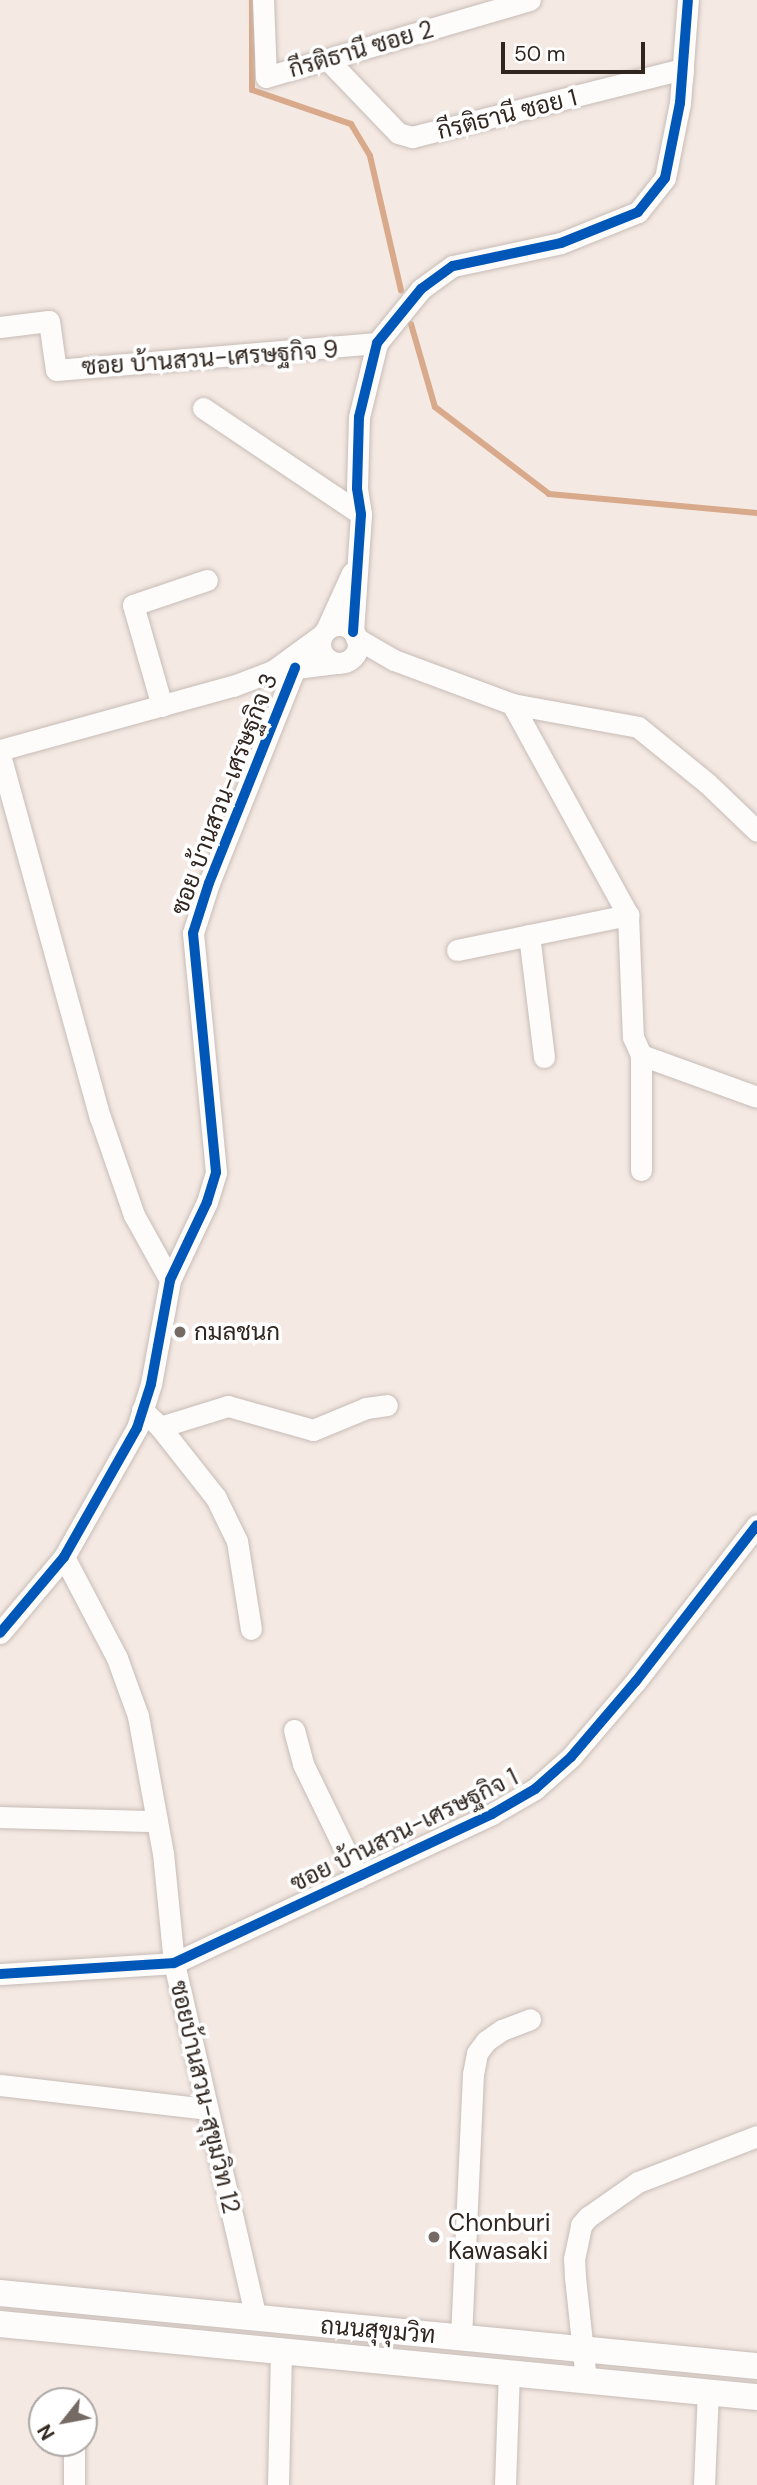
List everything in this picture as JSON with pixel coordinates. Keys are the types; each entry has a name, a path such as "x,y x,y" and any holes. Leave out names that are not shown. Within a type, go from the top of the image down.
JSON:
{"main road":[{"name":"ถนนสุขุมวิท","path":"0,2293 757,2366"},
{"name":"ถนนสุขุมวิท","path":"0,2324 757,2397"}],"street":[{"name":"กีรติธานี ซอย 2","path":"263,0 266,77 530,0"},
{"path":"340,663 357,650 356,565 361,514 357,488 359,417 377,343 421,289 453,266 561,243 638,212 665,178 680,103 688,0"},
{"name":"กีรติธานี ซอย 1","path":"327,59 398,133 412,137 683,69"},
{"name":"ซอย บ้านสวน-เศรษฐกิจ 9","path":"0,327 49,321 56,370 377,343"},
{"path":"203,408 361,514"},
{"path":"340,663 321,652 324,632 356,565"},
{"path":"163,706 133,605 207,580"},
{"path":"272,671 324,632 342,625 394,660 512,704 638,727 707,783 757,831"},
{"path":"170,1280 134,1214 100,1117 0,752 163,706 272,671 394,660"},
{"name":"ซอย บ้านสวน-เศรษฐกิจ 3","path":"0,1633 64,1557 137,1428 151,1384 170,1280 207,1202 216,1172 193,933 209,883 295,668"},
{"path":"512,704 628,915 634,1037 641,1055 641,1170"},
{"path":"457,950 628,915"},
{"path":"529,935 544,1057"},
{"path":"641,1055 757,1097"},
{"path":"160,1427 228,1406 313,1430 366,1408 387,1405"},
{"path":"142,1410 160,1427 216,1498 237,1541 251,1629"},
{"name":"ซอย บ้านสวน-เศรษฐกิจ 1","path":"0,1974 174,1963 492,1814 535,1788 571,1757 636,1681 757,1525"},
{"name":"ซอยบ้านสวน-สุขุมวิท 12","path":"64,1557 117,1658 138,1716 157,1821 174,1963 256,2319"},
{"path":"294,1730 303,1763 358,1877"},
{"path":"0,1817 157,1821"},
{"path":"461,2338 473,2074 477,2053 486,2041 502,2030 530,2019"},
{"path":"0,2085 206,2109"},
{"path":"586,2380 574,2259 581,2225 588,2217 638,2182 757,2136"},
{"path":"278,2485 281,2352"},
{"path":"505,2485 509,2373"},
{"path":"704,2485 708,2391"},
{"path":"74,2457 74,2485"}],"waterway":[{"path":"252,0 252,90 351,124 370,156 401,290"},
{"path":"411,324 435,407 549,494 757,513"}],"cycle path":[{"path":"353,632 361,514 357,488 359,417 377,343 421,289 453,266 561,243 638,212 665,178 680,103 688,0"},
{"path":"0,1633 64,1557 137,1428 151,1384 170,1280 207,1202 216,1172 193,933 209,883 295,668"},
{"path":"0,1974 174,1963 492,1814 535,1789 571,1757 636,1681 757,1525"}],"place":[{"name":"กมลชนก","path":"180,1332"},
{"name":"Chonburi Kawasaki","path":"434,2237"}]}
